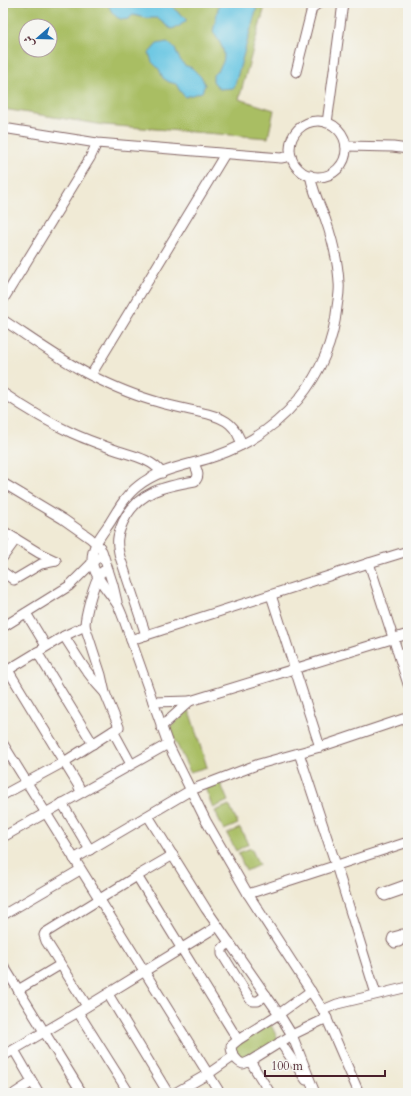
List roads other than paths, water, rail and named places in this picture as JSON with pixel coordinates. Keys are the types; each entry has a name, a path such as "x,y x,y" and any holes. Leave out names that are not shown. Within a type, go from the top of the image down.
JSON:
{"street":[{"path":"296,72 312,8 318,3"},
{"path":"327,123 340,4"},
{"path":"319,121 334,126 340,132 346,146 342,164 336,171 319,177 310,176 302,171 295,164 291,156 292,139 296,132 310,122 319,121"},
{"path":"3,128 97,143 281,158 291,156"},
{"path":"3,300 90,158 97,143"},
{"path":"346,146 393,147 408,149"},
{"path":"91,375 225,154"},
{"path":"118,605 98,576 92,554 100,547 123,502 136,486 162,473 217,456 258,436 285,415 304,393 329,348 336,320 339,284 335,252 325,220 313,191 310,176"},
{"path":"3,320 63,360 91,375 157,402 226,420 235,429 242,445"},
{"path":"3,393 73,434 146,460 158,467 162,473"},
{"path":"146,635 120,558 117,546 117,536 132,507 143,496 162,488 195,481 198,478 198,474 194,462"},
{"path":"3,483 63,519 100,547 118,605 168,744 206,821 248,894 325,1014 359,1093"},
{"path":"3,531 39,553 56,560 41,564 14,580 3,572"},
{"path":"3,557 16,539"},
{"path":"3,627 77,580 93,562 99,558 100,547"},
{"path":"131,640 369,563 408,552"},
{"path":"369,563 408,684"},
{"path":"3,795 27,784 119,727 105,692 100,671 85,626 87,609 98,576 104,571 108,570"},
{"path":"271,595 320,747"},
{"path":"26,613 46,646"},
{"path":"80,792 78,785 64,762 5,671 46,646 85,626"},
{"path":"153,702 190,701 394,640 408,634"},
{"path":"64,636 87,672 96,684 105,692"},
{"path":"37,652 93,744"},
{"path":"161,727 190,701"},
{"path":"74,859 191,790 259,764 407,720"},
{"path":"113,731 131,764"},
{"path":"3,744 220,1093"},
{"path":"3,836 168,744"},
{"path":"299,753 376,994"},
{"path":"62,803 90,850"},
{"path":"148,816 218,926 292,1035 313,1089"},
{"path":"248,894 408,842"},
{"path":"87,1006 44,938 45,933 173,855"},
{"path":"3,915 80,870"},
{"path":"137,876 238,1040"},
{"path":"408,884 383,893 385,896 408,888"},
{"path":"3,1056 108,994 218,926"},
{"path":"229,942 222,949 222,954 250,999 253,1001 258,1000 266,995"},
{"path":"3,965 7,981 18,990 82,1093"},
{"path":"18,990 60,965"},
{"path":"311,991 231,1046 231,1051 238,1061 243,1064 250,1061 325,1014 337,1004 408,987"},
{"path":"108,994 168,1093"},
{"path":"78,1012 129,1093"},
{"path":"280,1042 313,1089"},
{"path":"14,1050 39,1093"},
{"path":"175,1093 208,1074 234,1056"},
{"path":"250,1061 270,1093"},
{"path":"15,1093 32,1082"}],"water":[{"path":"108,3 143,3 145,6 151,7 155,3 170,3 175,10 186,18 186,21 178,27 171,29 157,18 146,18 133,15 124,20 117,17 112,12"},
{"path":"258,3 234,88 219,89 213,81 213,75 222,64 224,54 223,49 213,32 219,4"},
{"path":"167,42 175,48 184,65 192,68 202,78 205,85 202,92 185,97 176,84 163,78 159,69 152,62 149,53 157,44"}]}
